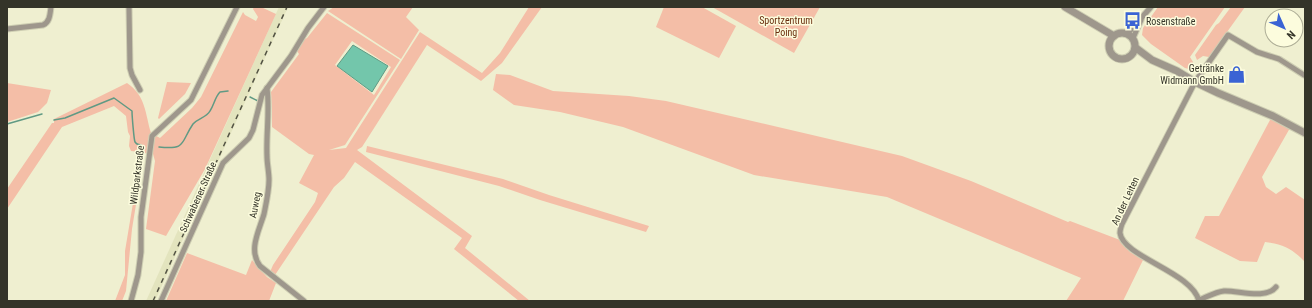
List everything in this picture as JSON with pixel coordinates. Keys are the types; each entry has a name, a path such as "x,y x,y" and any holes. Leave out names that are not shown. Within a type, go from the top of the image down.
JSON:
{"street":[{"path":"7,29 43,25 47,23 49,21 51,7"},
{"path":"129,7 130,68 140,90"},
{"name":"Wildparkstraße","path":"130,301 138,275 141,252 141,217 152,136 191,100 238,7"},
{"name":"Schwabener Straße","path":"161,301 223,163 249,138 253,130 262,94 291,56 308,28 324,7"},
{"path":"1065,7 1114,36"},
{"path":"1126,34 1151,7"},
{"path":"1142,17 1133,38 1136,48 1152,60"},
{"path":"1097,26 1109,45 1110,52 1116,58 1125,59 1132,55 1136,48"},
{"path":"1109,45 1114,36 1122,33 1133,38"},
{"path":"1195,82 1228,35 1257,52 1279,58 1304,75"},
{"path":"1132,55 1152,60 1218,93 1273,116 1305,133"},
{"name":"An der Leiten","path":"1195,82 1122,224 1120,233 1123,240 1132,250 1182,280 1192,289 1199,300"},
{"name":"Auweg","path":"267,88 269,104 267,156 269,181 264,212 254,254 260,266 304,301"},
{"path":"1199,300 1224,291 1252,294 1262,293 1276,287"}],"shaded area":[{"path":"279,7 288,7 155,301 146,301"},
{"path":"353,45 388,66 372,92 337,66"}],"green space":[{"path":"254,7 261,7 276,14 205,169 166,236 146,229 155,161 153,154 143,153 140,180 137,180 140,152 131,151 129,146 130,136 126,116 114,106 62,127 7,209 7,189 52,123 54,123 54,119 127,83 138,93 144,105 151,133 160,138 192,108 201,97 243,12 245,15 256,21 258,17 253,9"},
{"path":"334,7 413,7 406,17 419,30 401,59 328,11"},
{"path":"529,7 542,7 502,63 481,81 427,45 362,147 357,150 472,236 465,248 530,301 519,301 454,249 462,238 355,162 344,178 334,187 275,275 270,272 273,265 315,202 318,193 299,183 314,155 309,154 272,127 271,92 299,54 297,51 303,40 307,38 327,13 400,60 345,145 329,150 346,148 420,32 482,73 500,53","holes":["352,41 391,67 374,95 335,65"]},
{"path":"664,7 702,7 736,26 719,58 656,27"},
{"name":"Sportzentrum Poing","path":"712,7 820,7 794,53"},
{"path":"1158,7 1225,7 1190,57 1193,62 1191,69 1185,68 1151,44 1142,35 1143,28"},
{"path":"1231,7 1245,7 1209,57 1203,56 1197,60 1195,55"},
{"path":"496,74 510,75 553,91 629,96 666,101 902,156 971,181 1068,222 1070,221 1120,240 1130,252 1143,260 1123,301 1066,301 1081,278 887,197 754,175 623,127 560,112 514,105 493,90"},
{"path":"167,82 191,83 185,94 159,119 158,118"},
{"path":"7,83 51,90 47,103 38,112 7,122"},
{"path":"1270,120 1290,128 1262,177 1266,187 1276,194 1286,187 1305,200 1305,262 1287,248 1277,244 1265,242 1257,262 1240,261 1195,238 1205,216 1219,216"},
{"path":"367,146 503,179 649,226 646,232 499,186 366,152"},
{"path":"136,185 139,186 132,229 126,291 122,301 115,301 125,275 125,251"},
{"path":"187,253 246,275 252,260 267,277 276,283 269,301 166,301"}],"waterway":[{"path":"159,147 168,148 182,144 193,124 208,113 220,92 228,91"},
{"path":"250,97 258,101"},
{"path":"54,120 65,118 114,98 132,111 135,142 141,145"},
{"path":"7,124 42,114"}],"railway":[{"path":"153,301 287,7"}],"place":[{"name":"Rosenstraße","path":"1133,21"},
{"name":"Getränke Widmann GmbH","path":"1237,74"}]}
